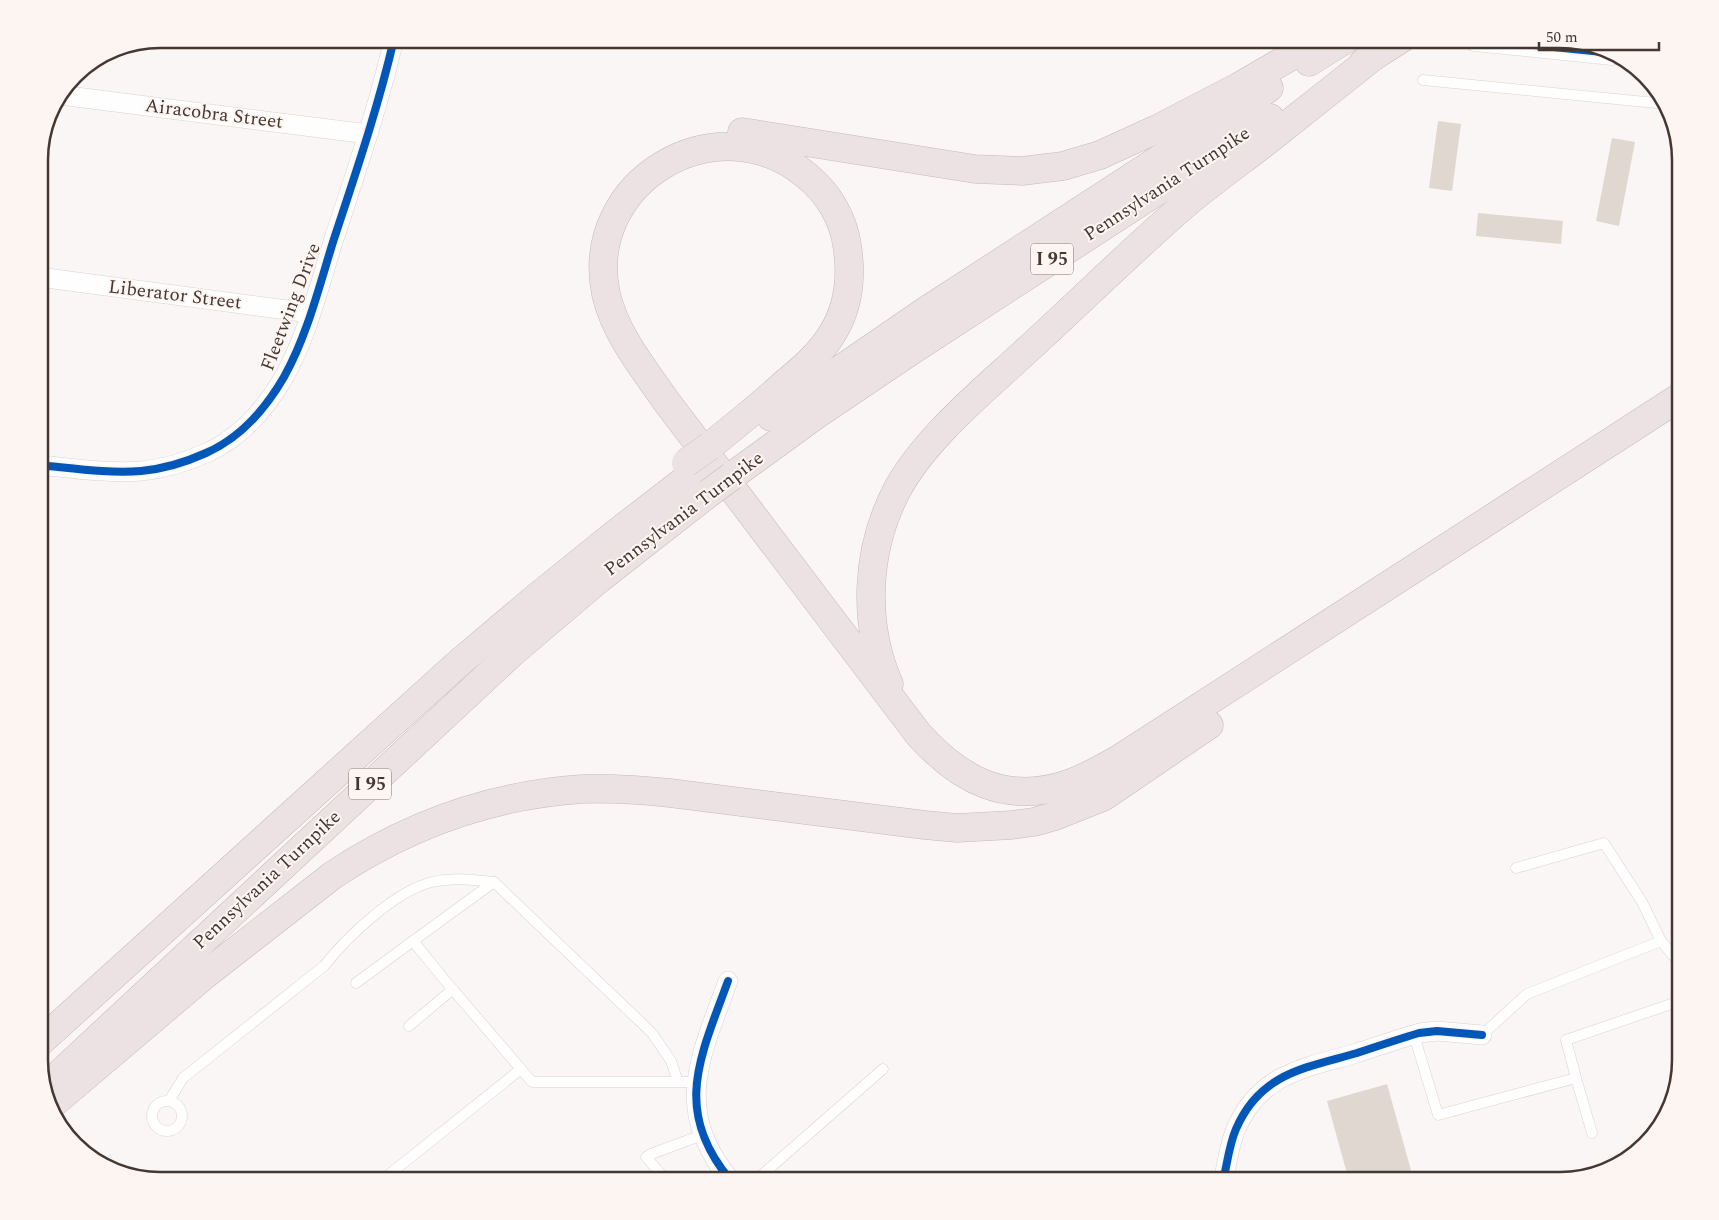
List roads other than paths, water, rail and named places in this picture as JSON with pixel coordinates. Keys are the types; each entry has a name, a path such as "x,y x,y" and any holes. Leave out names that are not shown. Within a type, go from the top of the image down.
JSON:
{"highway":[{"path":"1165,753 1084,794 1064,802 1046,806 1012,807 997,804 968,794 941,778 917,756 894,728 626,365 608,337 596,309 590,278 591,246 594,230 601,213 616,187 626,176 662,148 689,136 718,131 750,132 975,169 1022,171 1044,169 1081,161 1122,145 1317,48"},
{"name":"Pennsylvania Turnpike","path":"48,1034 461,661 537,597 827,378 1320,48"},
{"name":"Pennsylvania Turnpike","path":"720,459 816,415 954,322 1254,128 1386,48"},
{"path":"902,713 887,678 877,647 871,613 871,577 882,523 898,488 913,464 963,410 1164,224 1213,182 1378,53"},
{"path":"696,477 720,459 772,395 819,351 831,336 840,319 849,288 849,254 846,238 835,209 825,194 814,182 791,164 778,157 748,148 716,147 686,153 660,166 637,186 619,210 604,251 606,294 610,308 634,354 666,402 902,713 919,735 944,761 957,771 987,785 1002,789 1032,791 1048,789 1080,779 1154,738 1672,402"},
{"path":"56,1102 206,974 333,875 355,860 398,837 432,822 470,809 538,794 583,789 626,790 670,792 957,828 992,827 1034,822 1082,806 1103,797 1165,753 1409,595 1584,476 1672,420"},
{"name":"Pennsylvania Turnpike","path":"50,1082 513,652 599,579 696,477"}],"street":[{"name":"Fleetwing Drive","path":"48,466 138,472 180,463 208,452 236,434 258,414 271,398 284,376 310,313 368,134 392,48"},
{"path":"1563,48 1580,50"},
{"name":"Airacobra Street","path":"67,96 368,134"},
{"name":"Liberator Street","path":"48,278 310,313"},
{"path":"724,1172 711,1154 702,1135 696,1102 687,1082 701,1054 728,981"},
{"path":"1225,1172 1236,1130 1249,1106 1259,1094 1274,1082 1303,1068 1414,1034 1437,1030 1482,1035"}],"lane":[{"path":"1423,80 1656,103"},
{"path":"1516,868 1604,843 1642,902 1661,941 1672,954"},
{"path":"169,1101 183,1078 324,966 340,946 375,915 403,895 431,882 459,878 494,882 652,1033 687,1082"},
{"path":"356,983 494,882"},
{"path":"413,940 452,989 532,1082 687,1082"},
{"path":"1482,1035 1527,994 1661,941"},
{"path":"409,1026 452,989"},
{"path":"1592,1133 1566,1040 1672,1004"},
{"path":"1414,1034 1438,1115 1576,1078"},
{"path":"392,1172 521,1069"},
{"path":"765,1172 883,1069"},
{"path":"659,1172 646,1158 651,1154 702,1135"}]}
